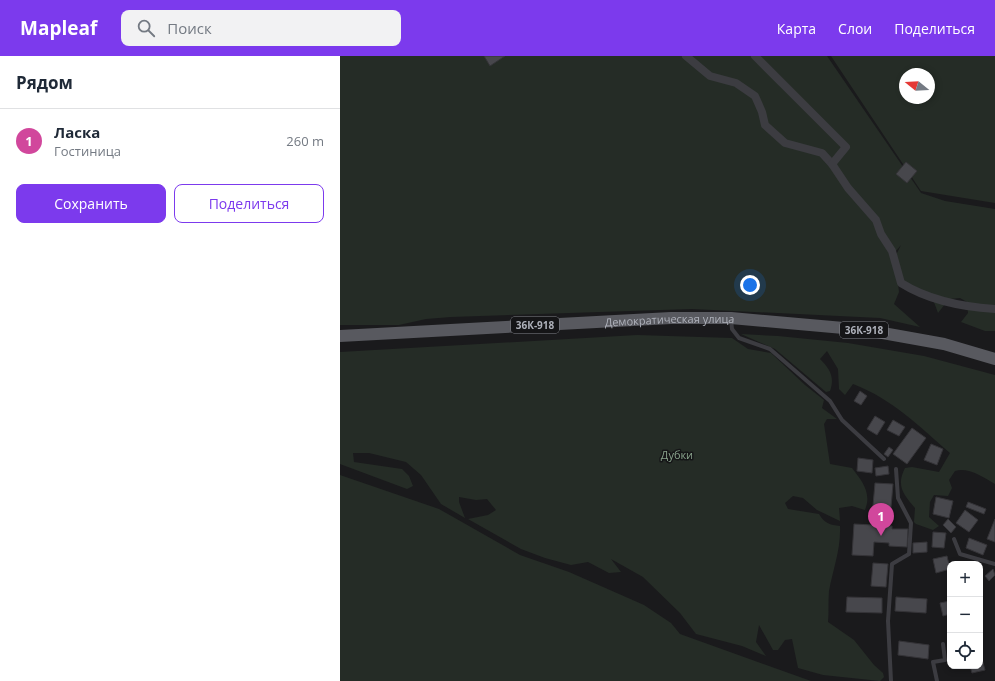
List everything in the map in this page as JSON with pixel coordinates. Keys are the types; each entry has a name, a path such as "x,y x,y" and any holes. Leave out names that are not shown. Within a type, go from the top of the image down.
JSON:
{"main road":[{"name":"Демократическая улица","path":"340,336 671,318 731,318 866,330 944,344 995,359"}],"street":[{"path":"686,56 710,76 736,83 755,96 762,112 765,125 785,143 822,153 832,164 848,188 876,220 881,234 892,250 902,283 915,292 975,307 995,309"},
{"path":"755,56 846,147 832,164"}],"lane":[{"path":"731,318 732,329 740,338 770,349 830,401 842,420 884,459"},
{"path":"891,681 888,622 892,564 909,554 910,523 898,498 896,469"},
{"path":"954,539 960,554 995,564"},
{"path":"937,681 933,662 945,660 943,644"}],"green space":[{"path":"340,56 827,56 921,193 945,201 995,209 995,331 985,331 961,322 968,313 967,302 960,298 949,299 938,313 931,294 911,290 901,276 895,257 901,245 896,251 885,235 897,275 899,292 894,304 920,327 880,318 692,309 451,317 426,319 399,325 340,325"},
{"path":"831,56 995,56 995,203 921,191"},
{"path":"741,334 848,343 924,356 995,375 995,484 965,470 955,471 949,480 952,488 948,496 934,495 930,502 929,517 939,526 933,530 916,524 914,522 915,508 902,490 902,474 905,468 912,467 939,472 950,453 916,423 880,397 853,384 845,395 839,389 838,369 827,351 820,359 829,370 832,377 830,391 826,392 775,349"},
{"name":"Дубки","path":"637,335 732,338 748,349 771,353 805,385 824,400 822,408 837,419 827,419 824,424 830,464 852,468 856,473 867,493 867,504 865,510 852,506 839,508 840,521 817,510 803,498 793,496 785,503 788,509 819,514 823,520 828,523 840,526 838,551 829,591 828,622 854,640 874,665 883,673 884,677 880,681 823,675 798,668 792,639 785,640 778,650 773,650 759,625 756,642 766,656 742,646 696,634 680,613 643,577 611,559 621,572 609,573 588,562 571,565 545,558 521,549 468,519 488,515 496,510 487,499 476,500 459,497 459,502 465,518 441,504 421,475 406,462 369,453 353,453 354,462 402,469 409,476 413,486 407,489 340,464 340,352"},
{"path":"340,475 439,509 520,555 569,572 644,605 671,623 680,634 811,681 340,681"}],"building":[{"path":"484,56 505,56 490,66"},
{"path":"906,162 917,171 907,183 896,174"},
{"path":"860,391 867,396 861,405 854,401"},
{"path":"875,416 885,422 877,435 867,429"},
{"path":"893,420 905,427 899,436 887,430"},
{"path":"912,428 926,438 907,464 893,454"},
{"path":"931,444 943,449 937,465 924,460"},
{"path":"889,447 893,450 888,457 884,454"},
{"path":"858,458 873,460 872,473 857,471"},
{"path":"888,466 889,474 876,476 875,468"},
{"path":"875,483 893,484 890,519 872,517"},
{"path":"936,497 953,501 949,518 933,514"},
{"path":"968,502 986,509 984,514 966,507"},
{"path":"965,510 978,520 969,532 956,523"},
{"path":"948,519 956,527 951,533 943,525"},
{"path":"995,519 995,542 987,539"},
{"path":"854,524 892,526 892,529 908,529 907,547 889,546 889,543 874,542 873,556 852,555"},
{"path":"933,532 946,533 944,548 932,547"},
{"path":"969,538 987,545 983,555 966,548"},
{"path":"927,542 927,552 913,553 913,543"},
{"path":"947,556 947,570 936,573 933,559"},
{"path":"873,563 888,564 886,587 871,586"},
{"path":"993,569 995,575 989,581 985,576"},
{"path":"847,597 882,598 882,613 846,612"},
{"path":"896,597 927,599 926,613 895,611"},
{"path":"947,602 947,615 943,616 940,603"},
{"path":"899,641 929,645 928,659 898,655"},
{"path":"983,663 985,670 972,673 971,669 983,669"}],"place":[{"name":"Ласка","path":"881,536"}]}
